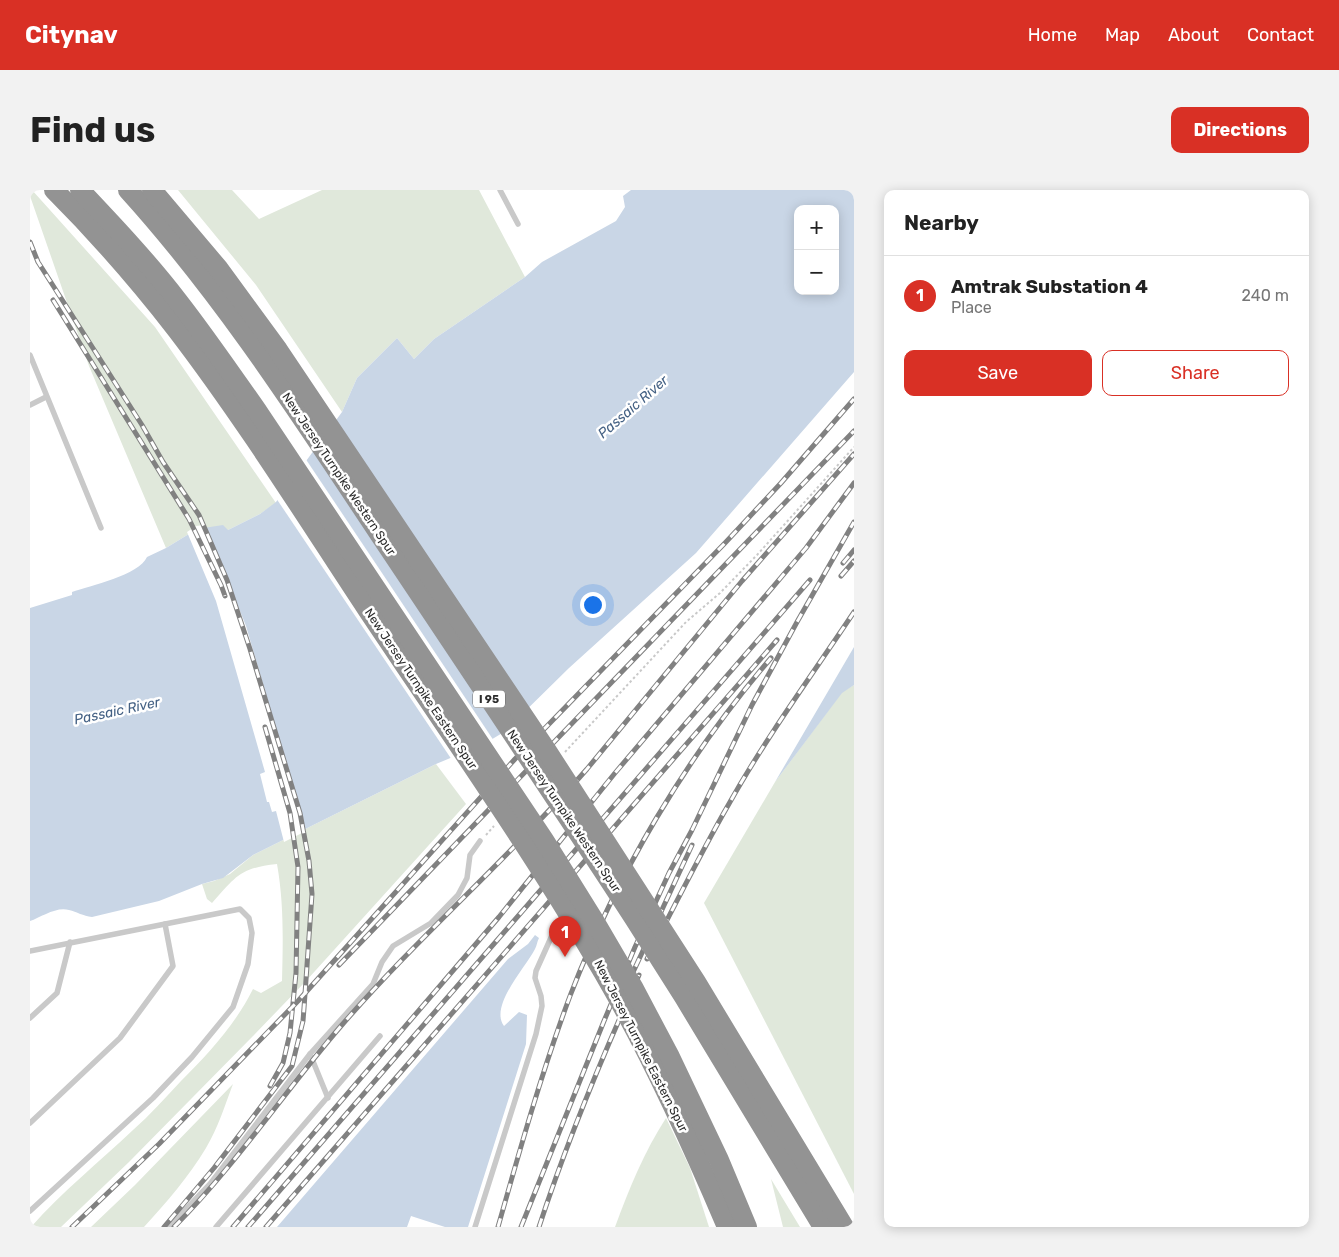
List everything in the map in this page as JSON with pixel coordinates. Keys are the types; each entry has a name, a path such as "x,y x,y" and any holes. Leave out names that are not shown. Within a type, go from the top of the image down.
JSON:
{"highway":[{"name":"New Jersey Turnpike Eastern Spur","path":"54,190 127,268 193,351 256,441 540,868 585,941 631,1022 678,1116 727,1227"},
{"name":"New Jersey Turnpike Eastern Spur","path":"80,190 155,272 218,355 271,431 549,847 607,942 662,1043 711,1143 747,1227"},
{"name":"New Jersey Turnpike Western Spur","path":"128,190 209,287 282,387 639,926 823,1227"},
{"name":"New Jersey Turnpike Western Spur","path":"152,190 218,268 278,350 552,759 696,982 844,1227"}],"lane":[{"path":"500,190 518,224"},
{"path":"30,355 101,528"},
{"path":"30,405 46,397"},
{"path":"169,1227 210,1184 310,1054 373,984 382,962 392,946 430,923 458,895 467,878 470,856 480,840"},
{"path":"30,951 240,909 249,918 252,934 248,964 234,1007 154,1098 30,1211"},
{"path":"30,1123 120,1038 173,966 165,924"},
{"path":"476,1227 536,1034 542,1006 535,978 536,971 554,931"},
{"path":"30,1018 57,993 70,942"},
{"path":"216,1227 380,1036"},
{"path":"310,1054 328,1098"}],"path":[{"path":"560,756 686,622 720,593 757,556 854,446"},
{"path":"480,840 494,826"}],"shaded area":[{"path":"30,190 155,327 276,503 260,514 228,530 197,529 166,548 89,366 30,196"},
{"path":"178,190 232,190 259,219 322,190 479,190 525,277 434,339 414,359 397,338 357,378 342,412 256,285"},
{"path":"854,685 854,1194 704,903 775,782 842,692"},
{"path":"436,764 466,804 306,981 129,1162 61,1227 31,1227 68,1189 145,1118 202,1060 230,1027 253,989 261,993 282,981 282,908 277,864 254,868 239,875 212,903 207,899 202,884 230,874 253,855"},
{"path":"233,1084 218,1124 206,1148 177,1189 144,1227 91,1227 135,1185"},
{"path":"666,1118 690,1168 709,1227 615,1227 638,1171"},
{"path":"771,1179 800,1227 783,1227"}],"water":[{"name":"Passaic River","path":"631,190 854,190 854,372 696,553 569,668 504,732 484,744 436,764 253,855 223,878 159,901 92,917 59,909 30,921 30,608 72,595 72,592 124,574 134,569 147,557 197,529 223,525 228,530 260,514 276,502 342,412 357,378 397,338 414,359 434,339 525,277 542,262 616,221 625,207 623,196"},
{"path":"854,647 854,685 842,693 775,782"},
{"path":"535,935 539,938 535,949 510,987 501,1008 501,1018 504,1026 519,1012 527,1015 526,1044 468,1227 445,1227 411,1216 407,1227 277,1227 508,959 528,944"}],"pier":[{"path":"305,458 494,741 485,747 452,760 276,498"},
{"path":"204,525 246,626 306,831 284,842 276,811 272,812 269,802 267,802 260,774 265,772 216,601 187,532 196,526"}],"railway":[{"path":"30,242 38,262 142,425 163,462 199,515 227,580 250,649 300,813 309,861 312,894 303,1021 292,1066 214,1168 164,1227"},
{"path":"53,300 189,519 225,596"},
{"path":"72,1227 159,1144 298,1001 515,759 725,543 781,483 854,399"},
{"path":"339,965 854,431"},
{"path":"174,1227 239,1154 341,1026 401,960 527,834 587,769 742,581 854,454"},
{"path":"233,1227 499,917 615,773 806,548 854,483"},
{"path":"521,1227 604,1021 669,873 692,830 752,705 854,522"},
{"path":"843,563 854,550"},
{"path":"841,576 854,561"},
{"path":"248,1227 810,580"},
{"path":"647,959 708,841 744,777 774,729 854,612"},
{"path":"266,1227 777,640"},
{"path":"498,1227 532,1110 560,1024 570,996 609,906 656,818 682,776 710,735 771,658"},
{"path":"265,727 290,813 298,867 296,973 290,1033 283,1063 270,1086"},
{"path":"628,983 692,845"},
{"path":"539,1227 586,1099 639,975"}],"place":[{"name":"Amtrak Substation 4","path":"565,957"}]}
